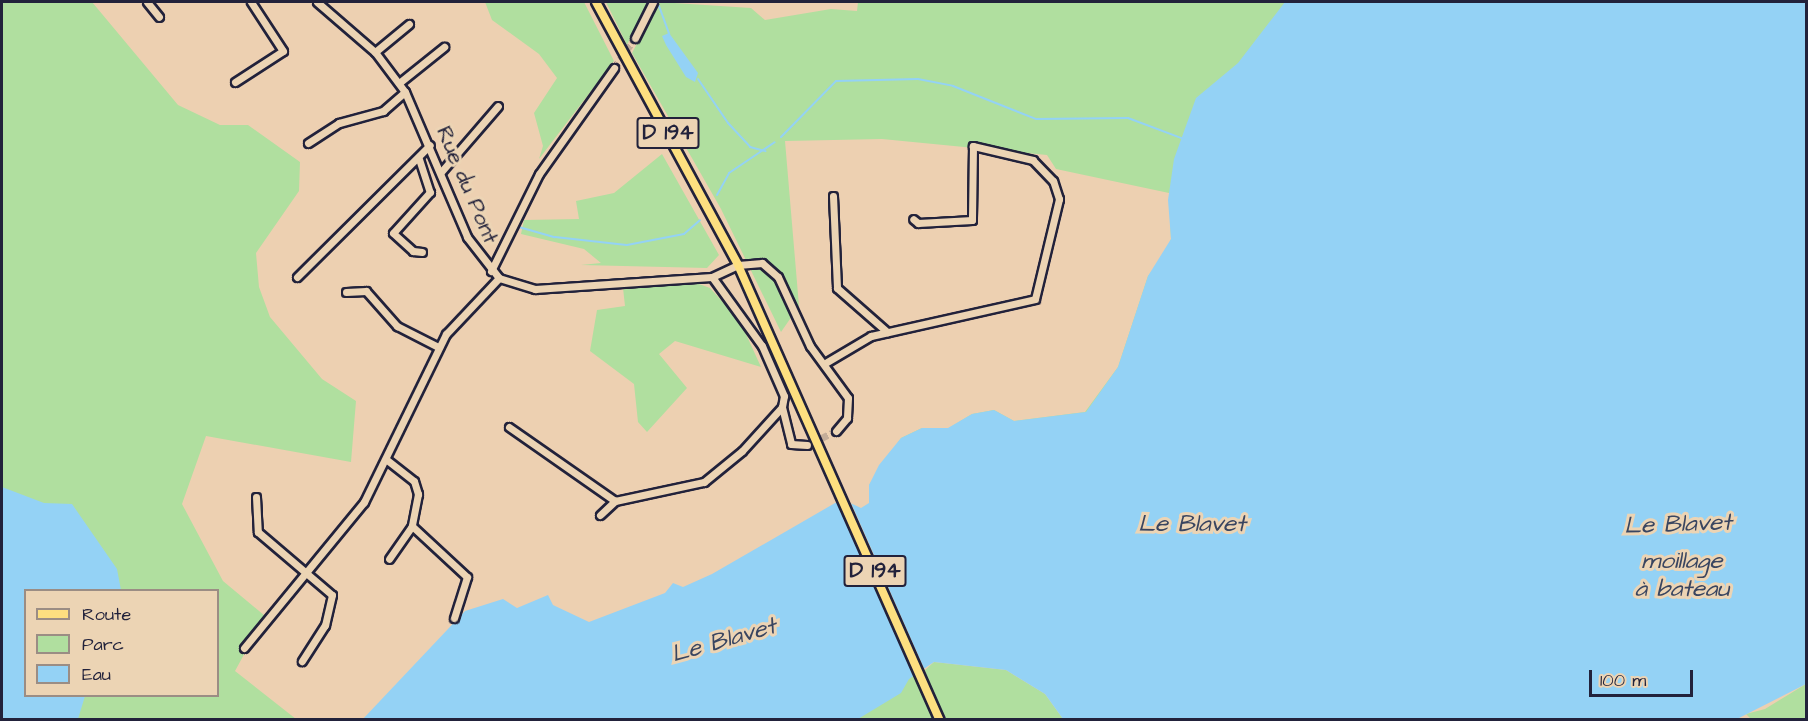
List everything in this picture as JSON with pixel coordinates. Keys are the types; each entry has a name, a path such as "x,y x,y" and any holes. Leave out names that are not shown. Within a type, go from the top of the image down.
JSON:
{"main road":[{"name":"D 194","path":"596,2 738,265 941,720"}],"street":[{"path":"147,2 159,17"},
{"path":"235,82 283,51 251,2"},
{"name":"Rue du Pont","path":"317,2 375,52 405,92 430,145 467,237 491,271 499,278 535,289 712,278 738,265"},
{"path":"635,38 653,2"},
{"path":"375,52 409,24"},
{"path":"399,83 444,46"},
{"path":"491,271 538,174 614,68"},
{"path":"308,143 339,123 383,111 405,92"},
{"path":"441,172 498,106"},
{"path":"297,278 419,159 430,145"},
{"path":"827,362 859,341 1020,304 1038,294 1057,188 1027,156 974,146 972,220 918,223 913,219"},
{"path":"419,159 430,192 393,232 422,252"},
{"path":"833,196 837,288 887,333"},
{"path":"738,265 762,263 771,270 810,346 827,362 849,405 836,431"},
{"path":"244,648 364,502 387,460 438,347 499,278"},
{"path":"712,278 762,346 784,396 782,406 791,444 807,445"},
{"path":"346,292 366,291 397,326 438,347"},
{"path":"600,515 615,501 704,482 736,458 782,406"},
{"path":"509,427 615,501"},
{"path":"387,460 418,487 412,526 389,559"},
{"path":"256,497 258,531 330,590 332,599 325,625 302,661"},
{"path":"412,526 467,577 453,618"}],"green space":[{"path":"2,2 92,2 178,105 220,125 248,125 300,162 299,191 256,253 259,287 270,317 322,379 356,401 351,462 206,436 182,504 223,581 265,616 235,671 296,719 2,719"},
{"path":"485,2 584,2 614,61 539,159 543,146 534,113 557,78 539,54 492,20"},
{"path":"606,2 648,2 627,45"},
{"path":"659,2 751,8 765,20 831,9 857,11 858,2 1806,2 1806,305 869,485 901,438 922,428 949,428 972,414 994,410 1014,421 1085,412 1118,367 1148,276 1165,255 1171,239 1169,193 1056,169 1047,155 882,139 785,141 799,306 781,332 721,209 632,53"},
{"path":"662,154 719,255 707,268 581,265 601,263 584,249 521,234 524,220 579,219 576,201 614,193"},
{"path":"699,284 710,288 740,321 761,367 675,341 659,354 687,388 647,432 638,422 634,384 590,351 597,310 625,306 623,288"},
{"path":"934,662 1006,670 1045,694 1063,719 690,720 924,671"},
{"path":"1806,684 1806,719 1751,719 1746,714 1765,709"}],"water":[{"path":"1285,2 1806,2 1806,684 1735,720 1063,719 1045,694 1006,670 934,662 909,679 901,693 858,719 362,720 465,611 503,599 517,608 548,595 553,605 589,622 665,593 673,583 683,587 712,574 842,499 861,508 869,503 869,485 879,465 901,438 922,428 948,428 972,414 994,410 1014,421 1086,412 1118,367 1148,276 1171,239 1168,200 1174,159 1196,98 1238,63"},
{"path":"669,33 698,73 695,82 686,77 666,45 662,36"},
{"path":"2,487 44,503 72,504 117,569 121,589 24,589 24,697 85,697 78,719 2,719"}],"pier":[{"path":"841,496 848,496 926,673 920,679"}],"waterway":[{"path":"659,6 669,34"},
{"path":"698,79 728,123 750,147 765,151"},
{"path":"781,137 836,81 918,79 953,86 1036,119 1128,118 1184,139"},
{"path":"717,195 729,173 775,142"},
{"path":"519,227 555,237 627,245 684,234 700,220"}],"tunnel":[{"path":"614,68 635,38"},
{"path":"812,443 836,431"}],"water label":[{"name":"Le Blavet","path":"1192,525"},
{"name":"Le Blavet","path":"1678,525"},
{"name":"moillage à bateau","path":"1682,576"},
{"name":"Le Blavet","path":"724,641"}]}
